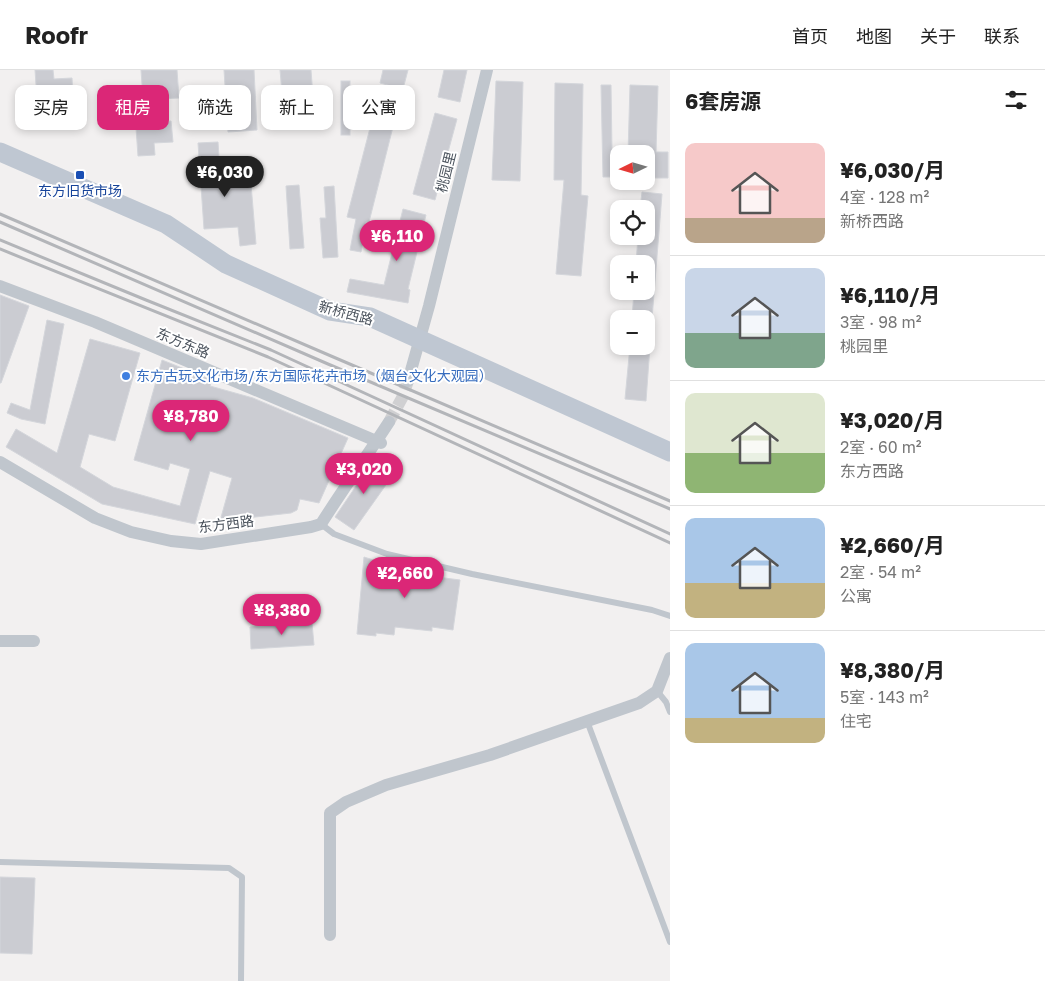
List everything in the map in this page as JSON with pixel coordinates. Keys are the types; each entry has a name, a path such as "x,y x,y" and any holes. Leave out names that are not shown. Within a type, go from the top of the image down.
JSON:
{"street":[{"name":"桃园里","path":"420,340 487,70"},
{"name":"新桥西路","path":"0,152 166,224 226,264 330,311 370,317 670,452"},
{"name":"东方东路","path":"0,286 94,322 379,442"},
{"path":"408,381 420,340"},
{"path":"321,524 340,493 379,442 390,422"},
{"name":"东方西路","path":"0,462 94,518 131,532 171,541 201,544 321,524"},
{"path":"0,641 34,641"},
{"path":"330,935 330,813 346,802 386,785 490,755 639,703 657,691 670,658"}],"lane":[{"path":"321,524 334,534 387,554 472,574 652,610 670,616"},
{"path":"657,691 666,702 670,712"},
{"path":"587,721 670,942"},
{"path":"0,862 229,868 242,877 242,981"}],"building":[{"path":"35,70 53,70 54,79 72,78 72,85 36,85"},
{"path":"141,70 177,70 179,98 169,99 169,85 142,85"},
{"path":"224,70 254,70 257,130 228,132 228,130 251,130 251,85 225,85"},
{"path":"280,70 311,70 312,85 281,85"},
{"path":"383,70 408,70 404,85 380,83"},
{"path":"444,70 467,70 460,102 438,97"},
{"path":"341,81 350,81 350,85 343,85 343,130 350,130 350,135 341,135"},
{"path":"496,81 523,82 520,181 492,180"},
{"path":"555,83 583,84 581,195 588,196 581,276 556,274 564,180 554,180"},
{"path":"601,85 611,85 612,145 610,145 610,177 603,177"},
{"path":"630,85 658,86 656,152 668,152 668,178 655,178 655,145 628,145"},
{"path":"435,113 457,119 435,200 413,194"},
{"path":"169,121 171,121 173,142 154,143 155,155 138,156 136,130 169,130"},
{"path":"369,130 392,130 369,222 366,222 361,252 350,250 356,219 347,217"},
{"path":"218,142 221,187 251,184 256,244 240,246 238,227 204,229 198,143"},
{"path":"299,185 304,248 290,249 286,186"},
{"path":"334,186 338,257 323,258 320,218 326,218 324,187"},
{"path":"642,192 662,194 655,282 655,255 637,255 637,245 655,245 655,200 641,200"},
{"path":"403,209 426,215 408,289 410,290 408,303 347,292 350,279 384,285"},
{"path":"0,295 29,306 1,383 0,383"},
{"path":"633,300 654,300 653,310 633,310"},
{"path":"47,320 64,324 45,424 21,419 7,413 11,403 30,410"},
{"path":"90,339 140,353 115,441 89,434 80,467 113,487 180,506 190,469 170,463 168,470 134,460 162,360 212,380 210,386 253,398 348,438 319,503 300,499 297,510 291,513 220,521 232,478 210,471 195,524 102,504 6,447 16,429 57,453"},
{"path":"629,355 649,355 646,401 625,399"},
{"path":"373,461 393,475 354,530 335,517"},
{"path":"364,557 383,563 382,565 438,571 437,577 460,580 453,630 432,627 432,631 395,627 394,635 376,633 376,636 357,634"},
{"path":"312,623 314,645 251,649 250,627"},
{"path":"0,877 35,878 32,954 0,953"}],"tunnel":[{"path":"389,422 402,398 408,381"}],"railway":[{"path":"0,214 670,501"},
{"path":"0,222 670,509"},
{"path":"0,240 271,350 670,534"},
{"path":"0,249 268,357 670,543"}],"place":[{"name":"东方旧货市场","path":"80,175"},
{"name":"东方古玩文化市场/东方国际花卉市场（烟台文化大观园）","path":"126,376"}]}
